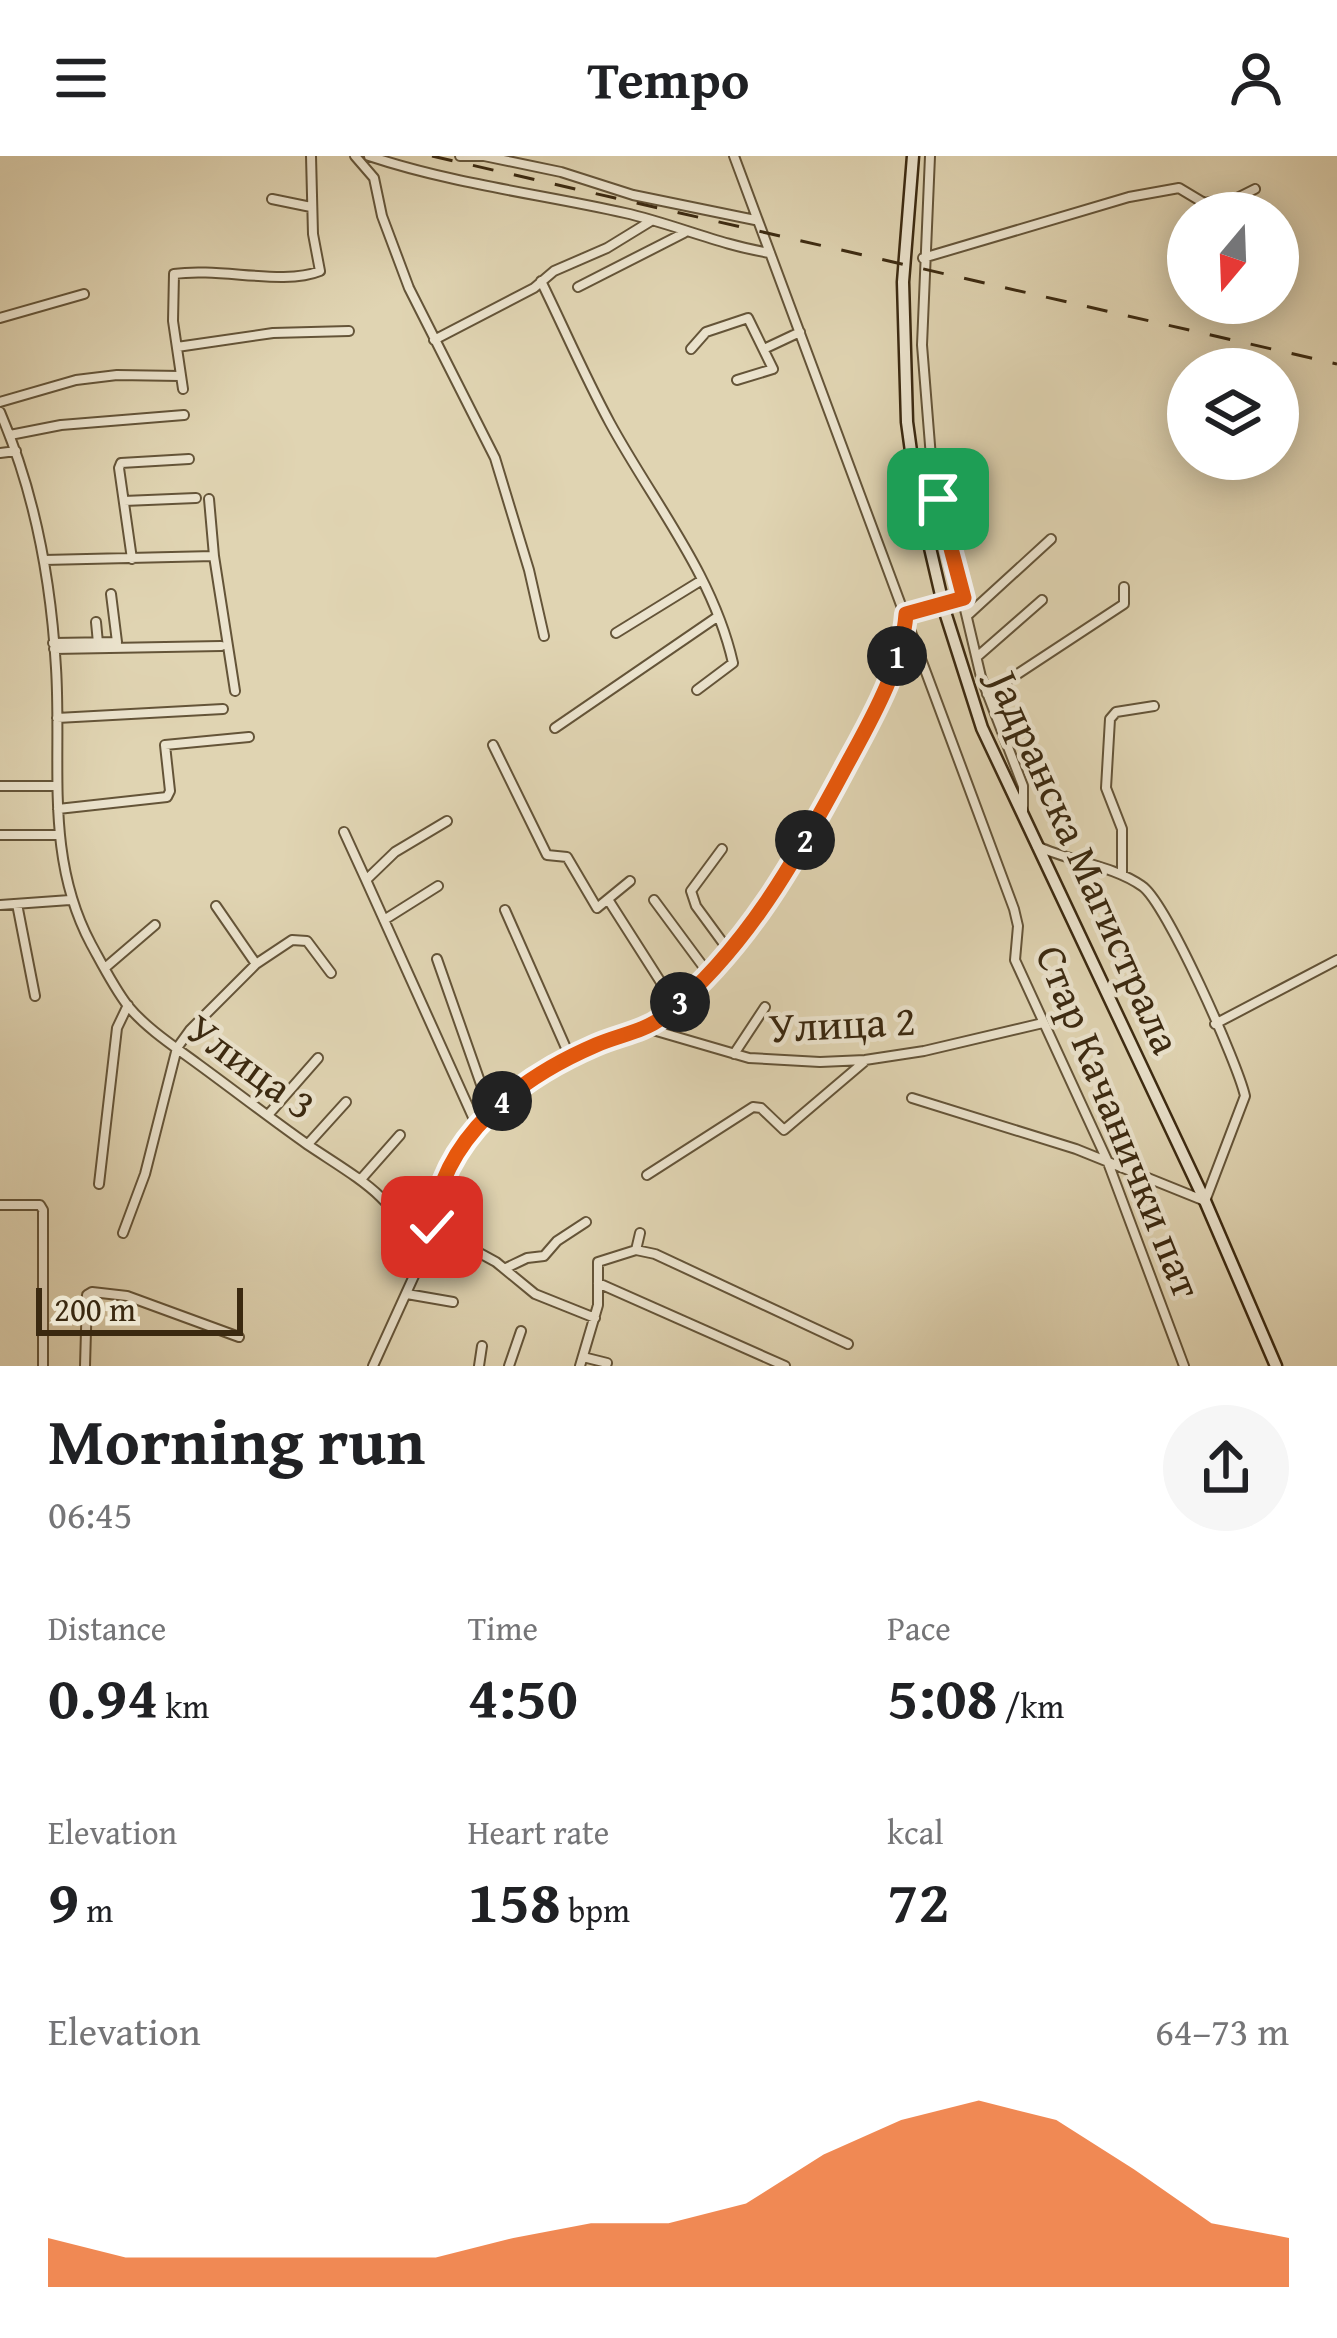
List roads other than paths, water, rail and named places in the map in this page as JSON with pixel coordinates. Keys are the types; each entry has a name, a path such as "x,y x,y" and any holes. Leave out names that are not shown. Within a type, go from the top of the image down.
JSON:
{"street":[{"path":"182,389 173,314 174,274 200,270 273,277 315,274 321,265 311,207 311,156"},
{"path":"355,156 374,178 382,216 409,289 495,458 544,636"},
{"path":"369,156 770,253"},
{"path":"460,156 484,156 561,172 632,195 757,220"},
{"name":"Стар Качанички пат","path":"734,156 1014,909 1018,926 1015,960 1107,1160 1184,1366"},
{"name":"Јадранска Магистрала","path":"915,156 903,282 907,422 916,488 962,664 982,728 1205,1201 1276,1366"},
{"path":"930,156 922,345 927,432 976,657 1023,786 1022,814"},
{"path":"923,259 1129,196 1179,188 1204,203 1237,198 1255,189"},
{"path":"272,199 311,207"},
{"path":"434,340 651,221"},
{"path":"578,287 686,233"},
{"path":"541,281 612,426 652,489 717,616 733,663 697,690"},
{"path":"0,318 84,294"},
{"path":"691,349 706,332 748,318 773,369 736,380"},
{"path":"177,346 273,333 349,331"},
{"path":"766,348 800,332"},
{"path":"0,402 76,380 180,376"},
{"name":"Улица 3","path":"0,412 16,451 44,560 54,646 58,835 70,900 128,1006 267,1116 362,1178 394,1208 423,1256"},
{"path":"6,433 184,415"},
{"path":"0,453 16,451"},
{"path":"132,559 118,468 121,463 189,459"},
{"path":"124,501 196,498"},
{"path":"209,499 235,692"},
{"path":"969,614 1051,539"},
{"path":"44,560 214,556"},
{"path":"616,632 701,580"},
{"path":"987,694 1124,604 1124,587"},
{"path":"54,646 117,642 111,595"},
{"path":"374,1366 423,1256 441,1182 477,1126 516,1090 570,1057 646,1028 709,974 793,862 866,729 904,635 906,614 964,598"},
{"path":"976,657 1042,600"},
{"path":"555,728 717,616"},
{"path":"96,622 98,643"},
{"path":"54,646 221,646"},
{"path":"1122,875 1122,829 1106,788 1110,719 1116,712 1154,706"},
{"path":"57,718 223,709"},
{"path":"58,809 167,797 165,745 249,737"},
{"path":"493,745 547,855 567,857 598,908 630,881"},
{"path":"0,786 57,786"},
{"path":"366,880 395,852 447,821"},
{"path":"344,832 477,1126"},
{"path":"0,835 58,835"},
{"path":"912,1098 1107,1160 1205,1201 1245,1096 1215,1024 1153,894 1122,875 1037,846"},
{"path":"722,849 691,892 729,951"},
{"path":"384,920 438,886"},
{"path":"0,905 70,900"},
{"path":"608,901 676,1006"},
{"path":"654,901 709,974"},
{"path":"17,904 35,996"},
{"path":"216,906 256,964"},
{"path":"506,910 570,1057"},
{"path":"105,968 155,925"},
{"path":"123,1233 145,1174 177,1048 190,1030 256,964 292,940 302,938 331,974"},
{"path":"437,959 491,1111"},
{"path":"1215,1024 1337,960"},
{"path":"99,1184 117,1028 128,1006"},
{"path":"734,1054 764,1007"},
{"name":"Улица 2","path":"646,1028 780,1062 865,1060 1043,1023"},
{"path":"267,1116 318,1058"},
{"path":"647,1175 755,1106 784,1130 865,1060"},
{"path":"308,1144 346,1102"},
{"path":"362,1178 400,1135"},
{"path":"0,1205 40,1205 43,1210 43,1366"},
{"path":"506,1268 544,1256 586,1222"},
{"path":"432,1227 506,1268 535,1294 595,1318"},
{"path":"637,1250 640,1233"},
{"path":"608,1363 582,1362 595,1318 598,1262 637,1250 655,1254 848,1344"},
{"path":"598,1282 785,1366"},
{"path":"86,1366 87,1294 101,1290 239,1337"},
{"path":"406,1294 453,1302"},
{"path":"509,1366 521,1331"},
{"path":"479,1366 482,1346"}],"railway":[{"path":"432,156 1337,364"}]}
